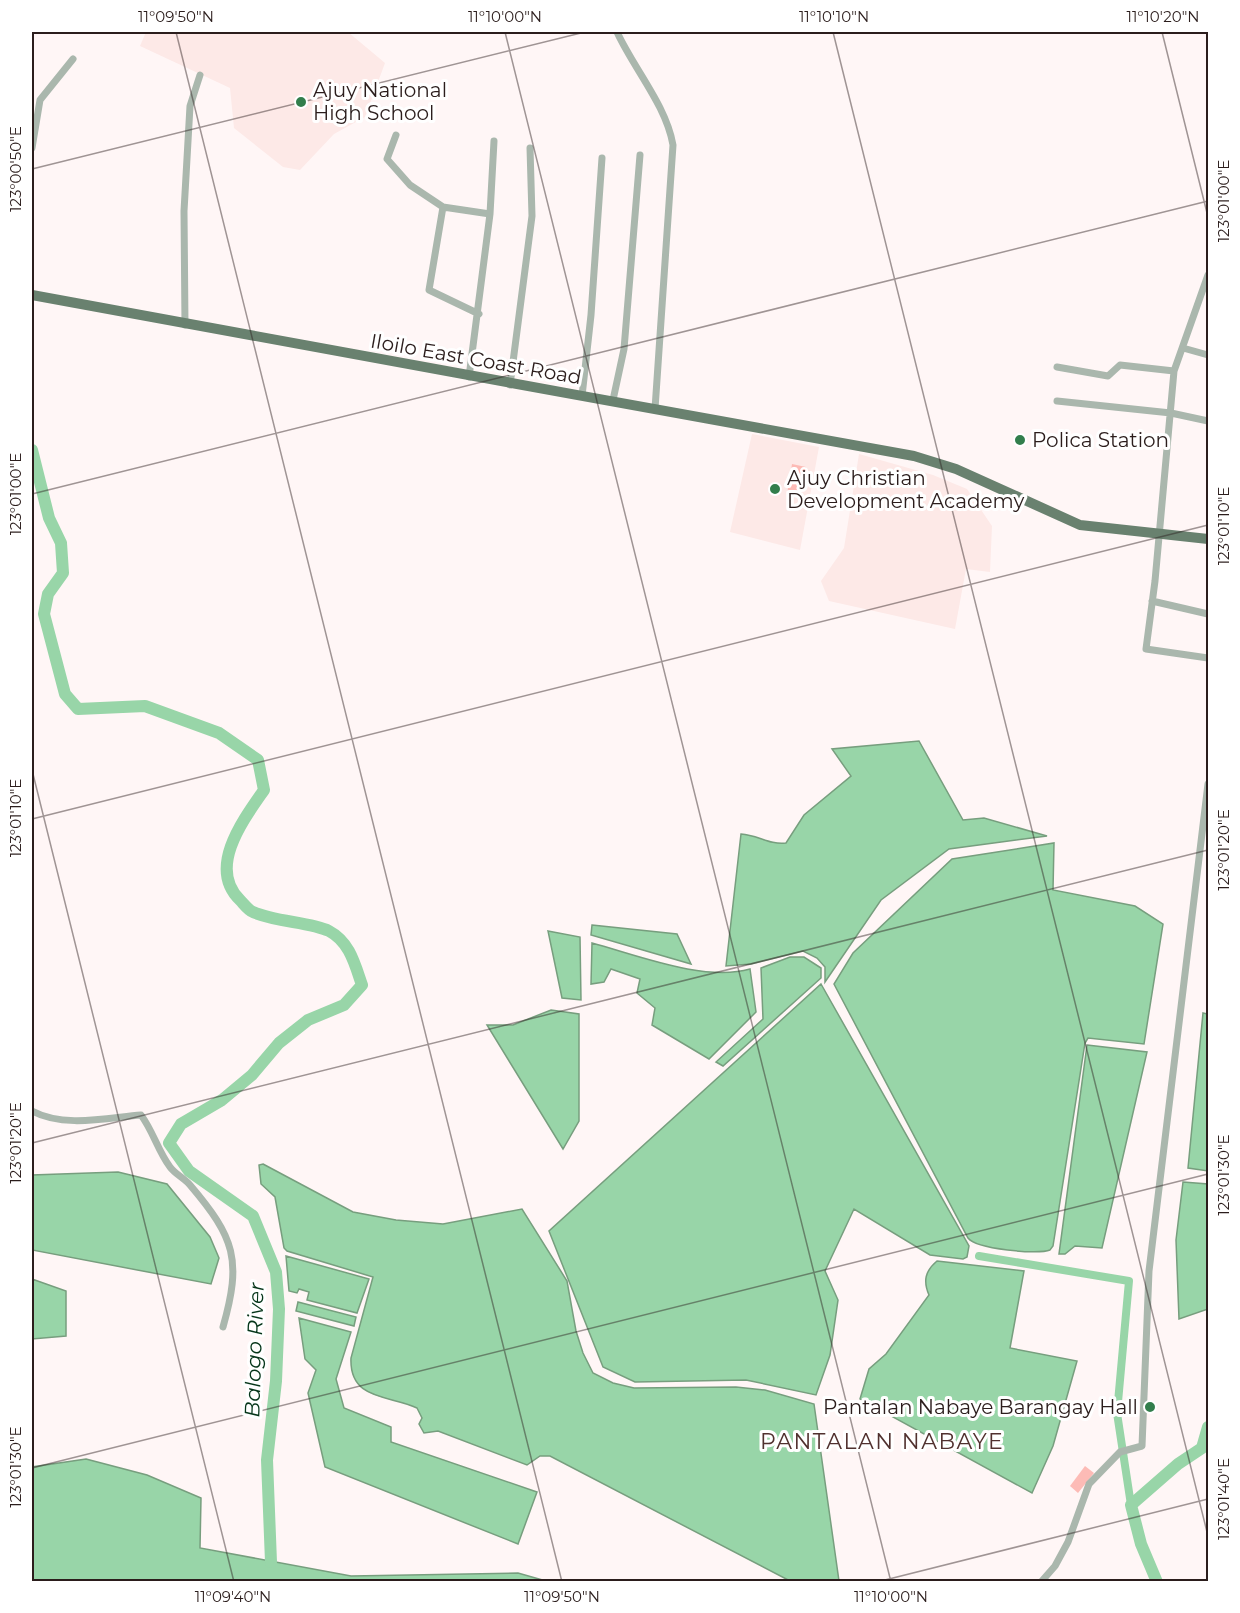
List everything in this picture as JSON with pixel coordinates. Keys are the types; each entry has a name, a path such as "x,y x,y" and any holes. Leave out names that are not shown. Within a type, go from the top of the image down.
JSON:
{"main road":[{"name":"Iloilo East Coast Road","path":"32,295 510,385 613,400 914,456 956,469 1080,525 1127,532 1209,539"}],"street":[{"path":"617,32 630,60 669,125 673,145 655,409"},
{"path":"32,148 40,100 73,59"},
{"path":"185,325 184,211 190,106 200,75"},
{"path":"396,135 387,159 410,184 443,207 490,214"},
{"path":"469,377 479,314 490,214 494,141"},
{"path":"510,385 532,216 530,148"},
{"path":"613,400 624,349 639,155"},
{"path":"582,396 591,315 602,158"},
{"path":"443,207 429,290 479,314"},
{"path":"1209,275 1174,371 1146,649 1209,658"},
{"path":"1183,348 1209,355"},
{"path":"1056,367 1108,376 1120,365 1174,371"},
{"path":"1057,401 1171,413 1209,421"},
{"path":"1152,601 1209,614"},
{"path":"1041,1581 1055,1566 1068,1542 1089,1484 1120,1452 1142,1446 1149,1271 1209,784"},
{"path":"32,1111 43,1117 75,1121 141,1115 171,1169 188,1182 231,1247 235,1267 223,1327"}],"shaded area":[{"name":"Ajuy National High School","path":"146,32 348,32 385,63 365,117 334,134 300,170 283,167 234,128 230,88 140,46"},
{"name":"Ajuy Christian Development Academy","path":"752,434 819,447 800,550 730,532"},
{"path":"859,454 933,475 967,489 992,526 990,572 966,569 955,629 829,601 821,581 844,548"},
{"path":"792,464 806,467 801,497 787,494"},
{"path":"919,741 963,820 984,818 1047,836 949,849 881,900 825,982 825,967 817,958 803,951 751,964 726,966 741,834 774,843 786,843 804,815 851,776 832,749"},
{"path":"1054,843 1053,890 1135,906 1163,924 1144,1044 1088,1038 1085,1043 1053,1246 1050,1250 1033,1252 1008,1250 982,1245 968,1238 834,984 853,953 952,859"},
{"path":"592,925 677,934 691,964 591,935"},
{"path":"548,931 580,937 581,1000 562,998"},
{"path":"592,943 692,970 732,972 750,969 756,1012 709,1059 652,1025 655,1008 637,993 640,979 611,969 604,982 591,984"},
{"path":"790,957 804,957 821,968 821,978 723,1066 716,1062 763,1019 761,968"},
{"path":"821,984 969,1246 967,1257 963,1259 930,1255 854,1209 825,1271 838,1300 830,1355 816,1395 746,1380 635,1382 603,1367 549,1231"},
{"path":"551,1010 579,1014 579,1121 563,1149 487,1025 513,1025"},
{"path":"1203,1013 1208,1014 1208,1171 1188,1168"},
{"path":"1087,1045 1147,1052 1102,1248 1075,1246 1065,1254 1059,1254"},
{"path":"263,1164 353,1212 396,1220 443,1224 522,1209 567,1281 576,1331 593,1373 613,1383 634,1388 736,1387 765,1390 814,1404 839,1581 790,1581 550,1456 540,1456 527,1465 438,1431 424,1433 419,1424 422,1418 417,1408 373,1394 357,1382 352,1372 351,1358 373,1277 287,1251 284,1248 275,1197 261,1184 259,1165"},
{"path":"118,1172 167,1184 210,1237 219,1258 211,1284 32,1250 32,1175"},
{"path":"1183,1182 1208,1184 1208,1309 1179,1319 1176,1240"},
{"path":"286,1256 369,1279 357,1313 307,1300 309,1292 299,1289 297,1293 289,1291"},
{"path":"937,1261 1024,1271 1010,1348 1077,1361 1053,1446 1032,1493 860,1399 869,1369 886,1354 929,1295 926,1277"},
{"path":"32,1279 66,1291 66,1336 32,1339"},
{"path":"298,1302 356,1317 354,1326 296,1311"},
{"path":"299,1318 351,1332 336,1379 344,1408 391,1427 391,1442 537,1492 518,1544 325,1467 308,1393 316,1370 305,1359"},
{"path":"86,1459 147,1475 201,1498 200,1548 351,1576 518,1573 546,1581 32,1581 32,1467"},
{"path":"1085,1466 1094,1473 1078,1493 1070,1486"}],"waterway":[{"name":"Balogo River","path":"32,450 49,518 61,543 63,573 48,594 44,614 65,694 78,709 145,706 219,733 258,760 264,790 238,830 232,844 227,874 231,887 240,900 253,912 321,928 336,936 351,955 362,985 344,1005 308,1020 279,1043 252,1075 222,1100 181,1124 169,1143 189,1171 253,1216 276,1272 279,1309 276,1381 267,1460 271,1562"},
{"path":"979,1256 1129,1281 1117,1413 1131,1505"},
{"path":"1157,1582 1141,1544 1131,1505 1178,1464 1202,1448 1208,1427"}],"place":[{"name":"Ajuy National High School","path":"301,102"},
{"name":"Polica Station","path":"1020,440"},
{"name":"Ajuy Christian Development Academy","path":"775,489"},
{"name":"Pantalan Nabaye Barangay Hall","path":"1150,1407"}],"district":[{"name":"PANTALAN NABAYE","path":"882,1441"}]}
